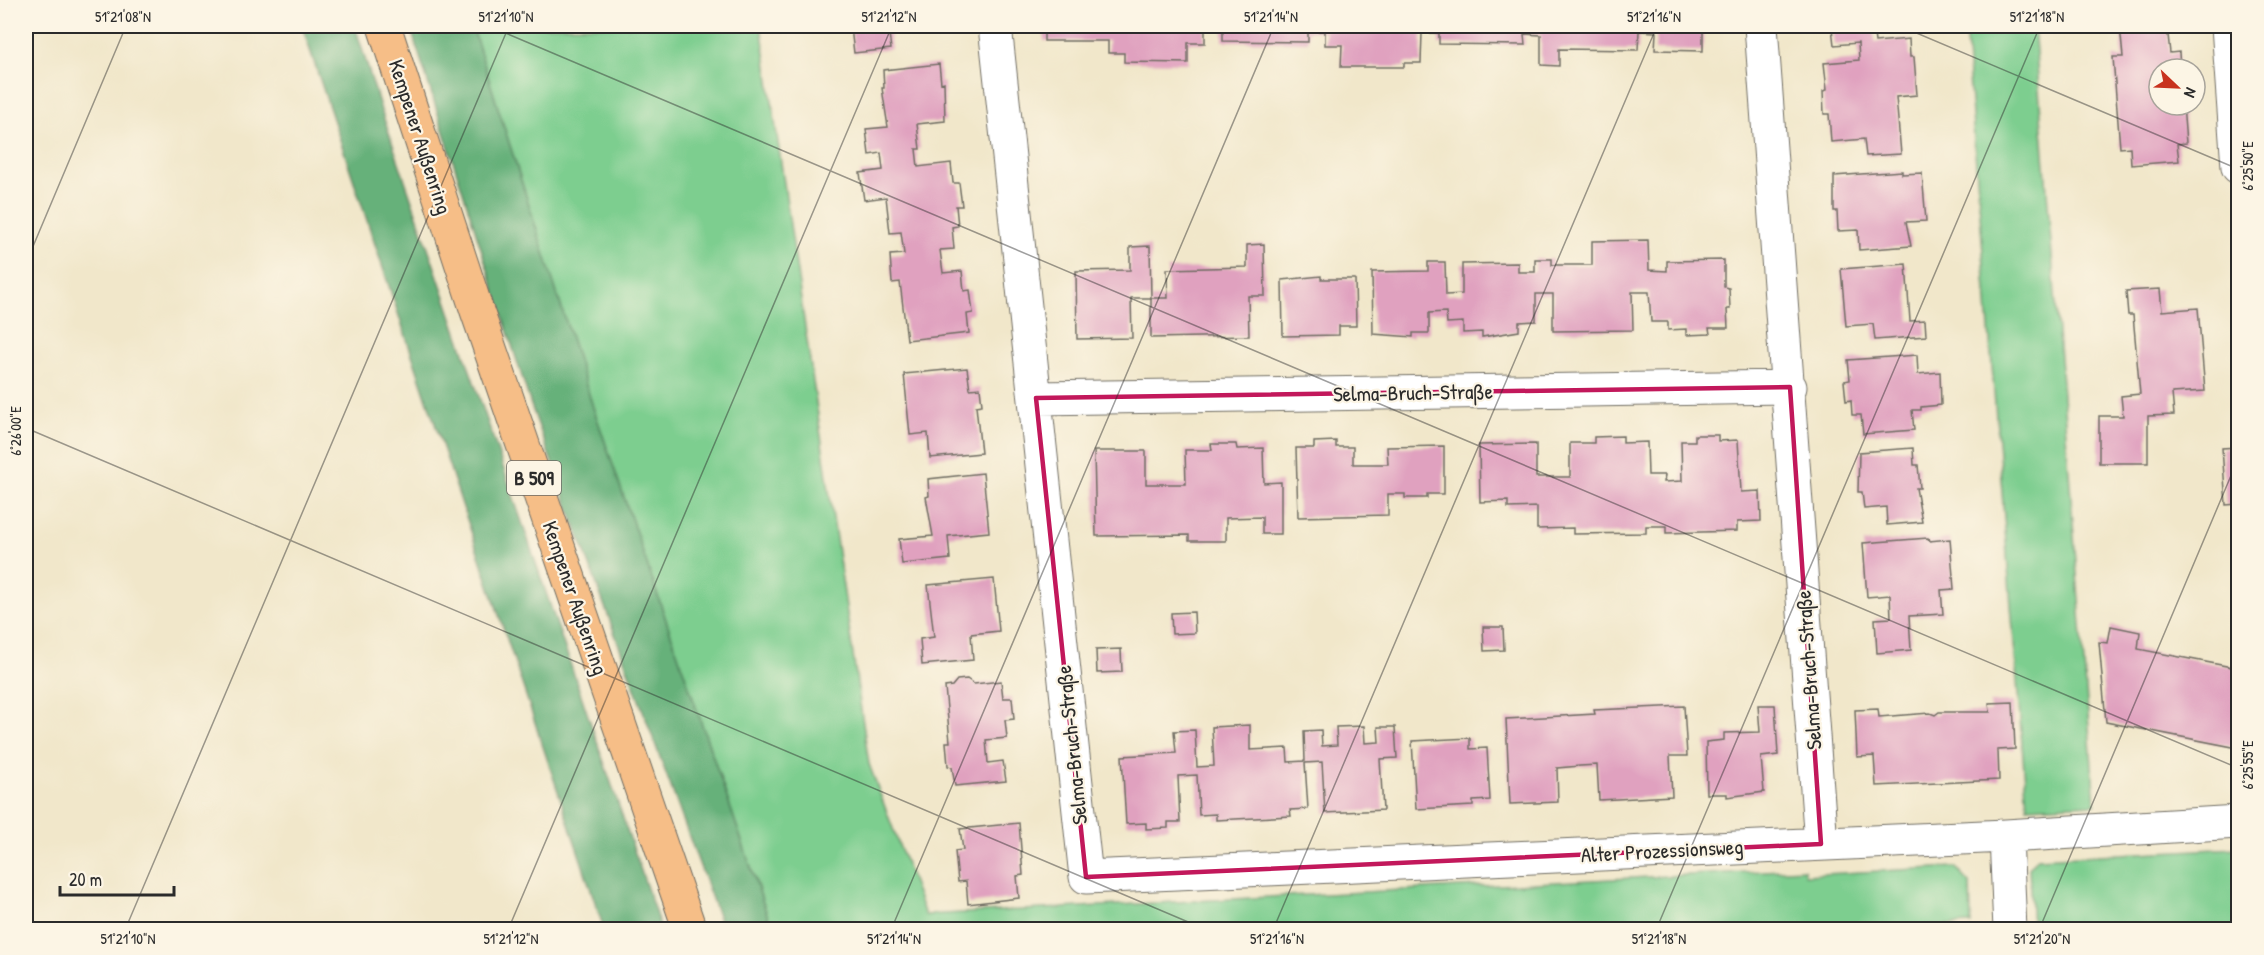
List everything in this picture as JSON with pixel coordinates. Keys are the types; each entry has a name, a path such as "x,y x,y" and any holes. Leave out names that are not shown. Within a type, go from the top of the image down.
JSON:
{"main road":[{"name":"Kempener Außenring","path":"384,26 477,311 690,930"}],"street":[{"name":"Selma-Bruch-Straße","path":"995,26 1086,878"},
{"name":"Selma-Bruch-Straße","path":"1761,26 1790,387 1821,844"},
{"path":"2228,26 2238,167"},
{"name":"Selma-Bruch-Straße","path":"1036,399 1790,387"},
{"name":"Alter Prozessionsweg","path":"1086,878 2006,836 2238,822"},
{"path":"2006,836 2010,930"}],"highlighted area":[{"path":"1790,387 1821,844 1086,877 1036,398"}],"green space":[{"path":"302,26 355,26 381,110 661,929 604,929"},
{"path":"410,26 472,26 593,407 772,929 723,929 532,408"},
{"path":"472,26 761,26 869,764 925,915 1804,869 1805,875 1955,867 1970,883 1971,924 1857,930 772,929 593,407"},
{"path":"1965,26 2034,26 2095,804 2027,807"},
{"path":"2238,848 2238,929 2032,929 2029,866 2038,858"}],"building":[{"path":"825,26 888,26 891,49 854,53 851,28 826,31"},
{"path":"1044,26 1703,26 1703,51 1655,50 1656,32 1639,31 1638,50 1559,49 1559,66 1541,65 1541,35 1524,34 1525,45 1439,44 1439,33 1422,33 1421,63 1404,63 1404,67 1341,67 1342,45 1325,45 1325,31 1308,31 1308,42 1223,41 1223,29 1205,29 1205,43 1188,43 1188,63 1124,62 1124,53 1108,53 1108,41 1044,41"},
{"path":"1822,26 1873,26 1875,42 1909,39 1910,57 1914,57 1917,95 1896,97 1901,154 1866,156 1864,139 1831,142 1829,114 1824,114 1823,91 1827,90 1824,63 1859,60 1858,43 1834,45 1832,28 1822,29"},
{"path":"2120,26 2167,26 2170,53 2179,52 2179,57 2147,57 2147,117 2184,117 2186,143 2177,144 2179,161 2131,165 2130,147 2120,148 2113,57 2123,57"},
{"path":"939,64 941,83 944,82 945,121 917,124 920,149 916,149 918,167 951,163 953,183 959,183 962,206 956,206 958,226 952,227 954,249 940,250 943,273 962,271 964,291 970,290 973,313 967,314 969,333 907,340 900,282 892,283 890,255 904,254 901,232 890,233 886,197 864,200 860,173 883,170 881,153 869,155 866,129 888,127 882,88 884,88 883,70"},
{"path":"1902,171 1902,174 1922,173 1926,221 1906,222 1911,246 1859,250 1858,230 1838,231 1837,211 1834,211 1834,176"},
{"path":"1648,240 1649,270 1667,271 1667,261 1724,260 1724,287 1729,288 1728,328 1709,328 1710,334 1686,335 1686,329 1668,330 1668,322 1651,322 1649,292 1632,292 1633,330 1553,331 1553,294 1536,294 1536,321 1519,322 1519,331 1482,337 1482,332 1463,333 1463,322 1447,323 1446,312 1429,313 1429,333 1413,333 1413,337 1373,334 1372,272 1428,271 1428,262 1445,262 1446,295 1462,294 1462,264 1518,263 1518,272 1535,272 1535,259 1552,259 1552,265 1592,265 1592,241"},
{"path":"1264,244 1265,296 1248,296 1249,336 1151,338 1151,298 1168,298 1167,269 1247,267 1247,245"},
{"path":"1150,246 1151,298 1131,298 1132,338 1077,339 1076,271 1130,270 1130,247"},
{"path":"1906,264 1910,321 1925,320 1926,336 1875,340 1873,324 1846,326 1841,269"},
{"path":"1321,276 1321,279 1355,279 1356,326 1339,326 1339,335 1283,336 1282,280"},
{"path":"2160,289 2162,311 2198,308 2205,391 2172,393 2174,415 2148,416 2148,463 2099,463 2099,416 2123,416 2121,396 2140,394 2133,315 2128,315 2126,291"},
{"path":"1917,355 1918,374 1940,372 1941,405 1912,410 1914,430 1863,434 1861,415 1852,415 1851,400 1846,401 1844,381 1850,380 1848,360"},
{"path":"967,368 970,389 980,388 982,405 976,406 981,453 930,458 928,433 910,435 904,374"},
{"path":"1695,435 1718,435 1718,441 1738,440 1741,492 1760,491 1761,521 1737,522 1737,531 1666,533 1666,526 1646,526 1646,533 1573,534 1573,528 1537,529 1537,507 1508,508 1508,501 1480,502 1479,445 1536,444 1536,477 1570,477 1570,443 1594,443 1594,437 1623,436 1623,443 1647,442 1648,475 1665,475 1664,482 1682,481 1681,441 1695,441"},
{"path":"1336,441 1336,447 1353,447 1353,464 1388,464 1387,447 1444,446 1444,494 1427,494 1427,498 1405,498 1405,494 1388,494 1388,515 1298,517 1296,448 1314,448 1314,442"},
{"path":"1211,444 1236,444 1237,449 1263,448 1264,483 1281,482 1281,534 1262,534 1262,517 1226,518 1226,541 1189,541 1189,535 1096,536 1094,451 1146,451 1146,484 1186,484 1185,450 1212,450"},
{"path":"2238,447 2238,504 2226,505 2222,448"},
{"path":"1913,448 1914,465 1918,465 1920,488 1916,488 1922,522 1887,525 1886,507 1864,509 1862,492 1858,492 1859,452"},
{"path":"983,473 989,532 948,536 950,559 902,564 899,539 933,536 926,497 929,496 928,479"},
{"path":"1928,538 1929,541 1950,539 1954,589 1941,590 1943,614 1909,616 1911,650 1877,653 1875,619 1891,618 1890,595 1867,597 1863,543"},
{"path":"994,579 999,631 971,634 973,660 922,665 920,639 934,637 928,585"},
{"path":"1194,612 1195,633 1172,634 1171,613"},
{"path":"2111,626 2140,632 2138,649 2237,668 2238,663 2238,748 2106,722 2099,642 2108,643"},
{"path":"1483,627 1503,627 1504,650 1484,651"},
{"path":"1121,649 1122,672 1097,673 1096,650"},
{"path":"967,679 974,684 1001,681 1003,698 1012,698 1014,719 1005,720 1007,738 986,740 988,763 1003,761 1006,781 955,786 952,767 948,766 946,742 950,742 945,687 952,686 957,680"},
{"path":"2013,702 2015,749 1998,750 1999,780 1876,786 1874,756 1857,757 1855,710 1878,709 1879,717 1930,713 1935,715 1939,712 1990,712 1989,703"},
{"path":"1758,705 1775,705 1778,755 1761,757 1764,792 1727,797 1727,794 1707,794 1706,742 1724,740 1724,733 1760,732"},
{"path":"1684,706 1687,756 1670,756 1672,796 1599,800 1597,765 1557,768 1558,802 1510,804 1506,719 1595,714 1594,710"},
{"path":"1250,725 1250,750 1287,748 1288,762 1305,761 1304,731 1321,730 1322,746 1337,745 1336,727 1364,726 1365,743 1379,742 1378,727 1395,727 1397,758 1380,759 1383,810 1325,813 1322,762 1305,763 1308,809 1290,810 1291,816 1216,820 1216,814 1199,815 1197,775 1178,776 1180,822 1168,822 1168,828 1146,829 1146,823 1126,824 1122,756 1176,753 1174,731 1195,730 1197,767 1214,766 1212,727"},
{"path":"1470,738 1470,749 1487,748 1490,800 1473,801 1473,806 1416,809 1412,741"},
{"path":"1019,823 1023,875 1017,876 1019,898 968,904 966,881 958,882 955,851 963,850 960,829"}]}
